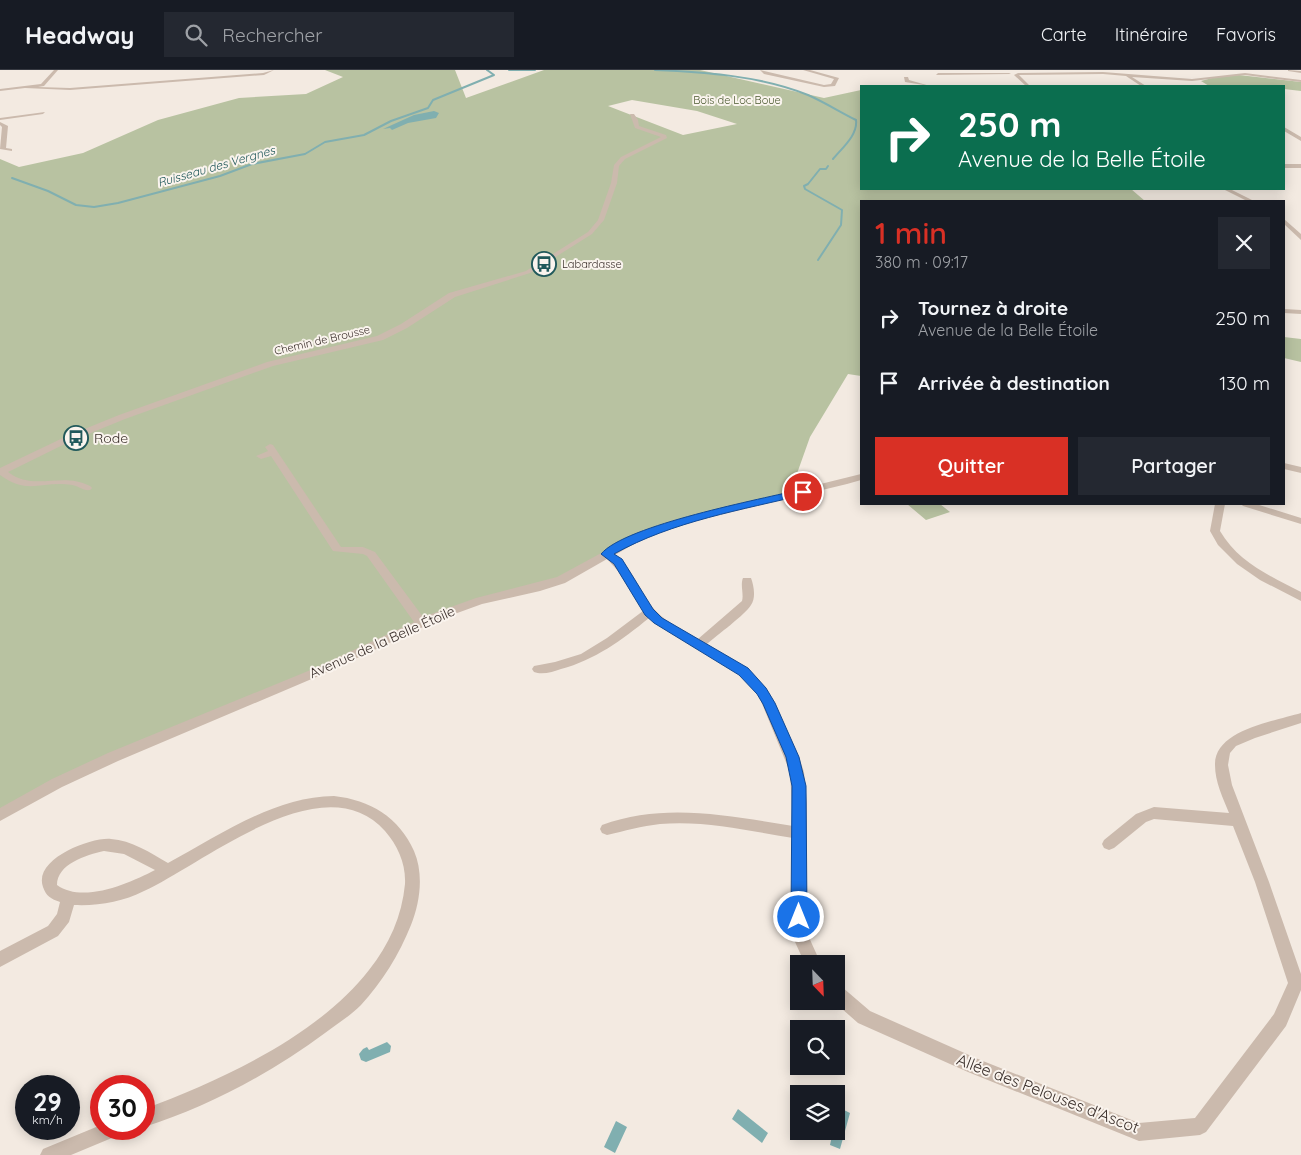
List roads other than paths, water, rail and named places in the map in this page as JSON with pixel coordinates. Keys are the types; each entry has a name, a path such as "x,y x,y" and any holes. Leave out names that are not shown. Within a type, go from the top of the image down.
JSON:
{"street":[{"path":"0,90 42,85 56,70"},
{"path":"27,88 70,89 120,86 264,74 272,70"},
{"path":"762,70 824,86 833,85 837,78 806,70"},
{"path":"1121,70 1143,85"},
{"path":"1243,70 1266,76"},
{"path":"1290,70 1301,72"},
{"path":"772,74 783,72"},
{"path":"1174,72 1201,85"},
{"path":"1012,73 1027,85"},
{"path":"938,74 1103,73 1192,80 1235,74 1301,81"},
{"path":"906,78 907,81 924,85"},
{"path":"0,96 7,90"},
{"path":"0,119 43,113"},
{"name":"Chemin de Brousse","path":"1,472 72,437 264,366 380,338 404,326 452,295 528,272 590,233 601,220 614,183 616,166 623,158 664,138 664,136 637,127 636,120 632,116"},
{"path":"0,123 6,126 3,149 10,150"},
{"path":"1285,130 1301,139"},
{"path":"1285,166 1301,166"},
{"path":"1228,190 1249,200"},
{"path":"1285,222 1299,236"},
{"path":"1285,236 1299,236"},
{"path":"1285,311 1301,312"},
{"path":"261,456 272,450 337,549 368,551 421,623"},
{"path":"1285,466 1301,470"},
{"path":"1,472 12,481 30,485 74,482 87,488"},
{"name":"Avenue de la Belle Étoile","path":"0,816 57,783 113,757 317,672 421,623 480,601 552,584 569,577 632,539 662,527 860,477"},
{"path":"1220,505 1214,531 1228,551 1244,564 1301,597"},
{"path":"1249,505 1301,521"},
{"path":"607,554 618,561 649,612 658,620 743,671 762,691 769,703 797,772 800,803 798,833 799,933 809,955"},
{"path":"699,644 747,603 749,595 746,581"},
{"path":"538,669 555,668 586,658 649,612"},
{"name":"Allée des Pelouses d'Ascot","path":"845,1001 864,1017 974,1066 1139,1132 1200,1126 1280,1020 1296,983 1222,770 1222,758 1227,746 1238,739 1301,718"},
{"path":"155,1114 183,1104 234,1080 283,1053 355,999 390,953 408,910 412,887 410,862 403,844 384,819 371,811 327,802 298,806 269,815 140,886 107,897 68,897 51,890 49,884 51,875 63,861 91,847 112,845 143,856 168,870"},
{"path":"1109,844 1141,818 1154,813 1239,820"},
{"path":"607,828 658,818 681,817 704,818 798,833"},
{"path":"0,959 53,931 64,917 68,897"},
{"path":"49,1155 90,1138"}],"water":[{"path":"434,111 439,113 436,118 408,123 392,130 390,128 383,129 414,115"},
{"path":"387,1042 391,1046 390,1052 366,1062 361,1060 359,1054 363,1049 367,1047 369,1050"},
{"path":"738,1109 768,1133 762,1143 732,1119"},
{"path":"845,1110 850,1113 845,1131"},
{"path":"616,1121 627,1127 615,1153 604,1147"},
{"path":"831,1140 842,1140 840,1149 830,1145"}],"waterway":[{"name":"Ruisseau des Vergnes","path":"12,178 48,191 76,205 94,207 118,203 220,176 252,164 305,154 325,142 364,135 391,121 428,108 433,100 494,75 487,70"},
{"path":"509,70 535,70"},
{"path":"655,70 693,72 752,79 772,83 808,95 856,120 855,131 833,159"},
{"path":"818,260 841,225 842,210 805,189 804,186 808,184 820,169 826,169 828,166"}],"place":[{"name":"Labardasse","path":"544,264"},
{"name":"Rode","path":"76,438"}],"park label":[{"name":"Bois de Loc Boue","path":"737,100"}]}
